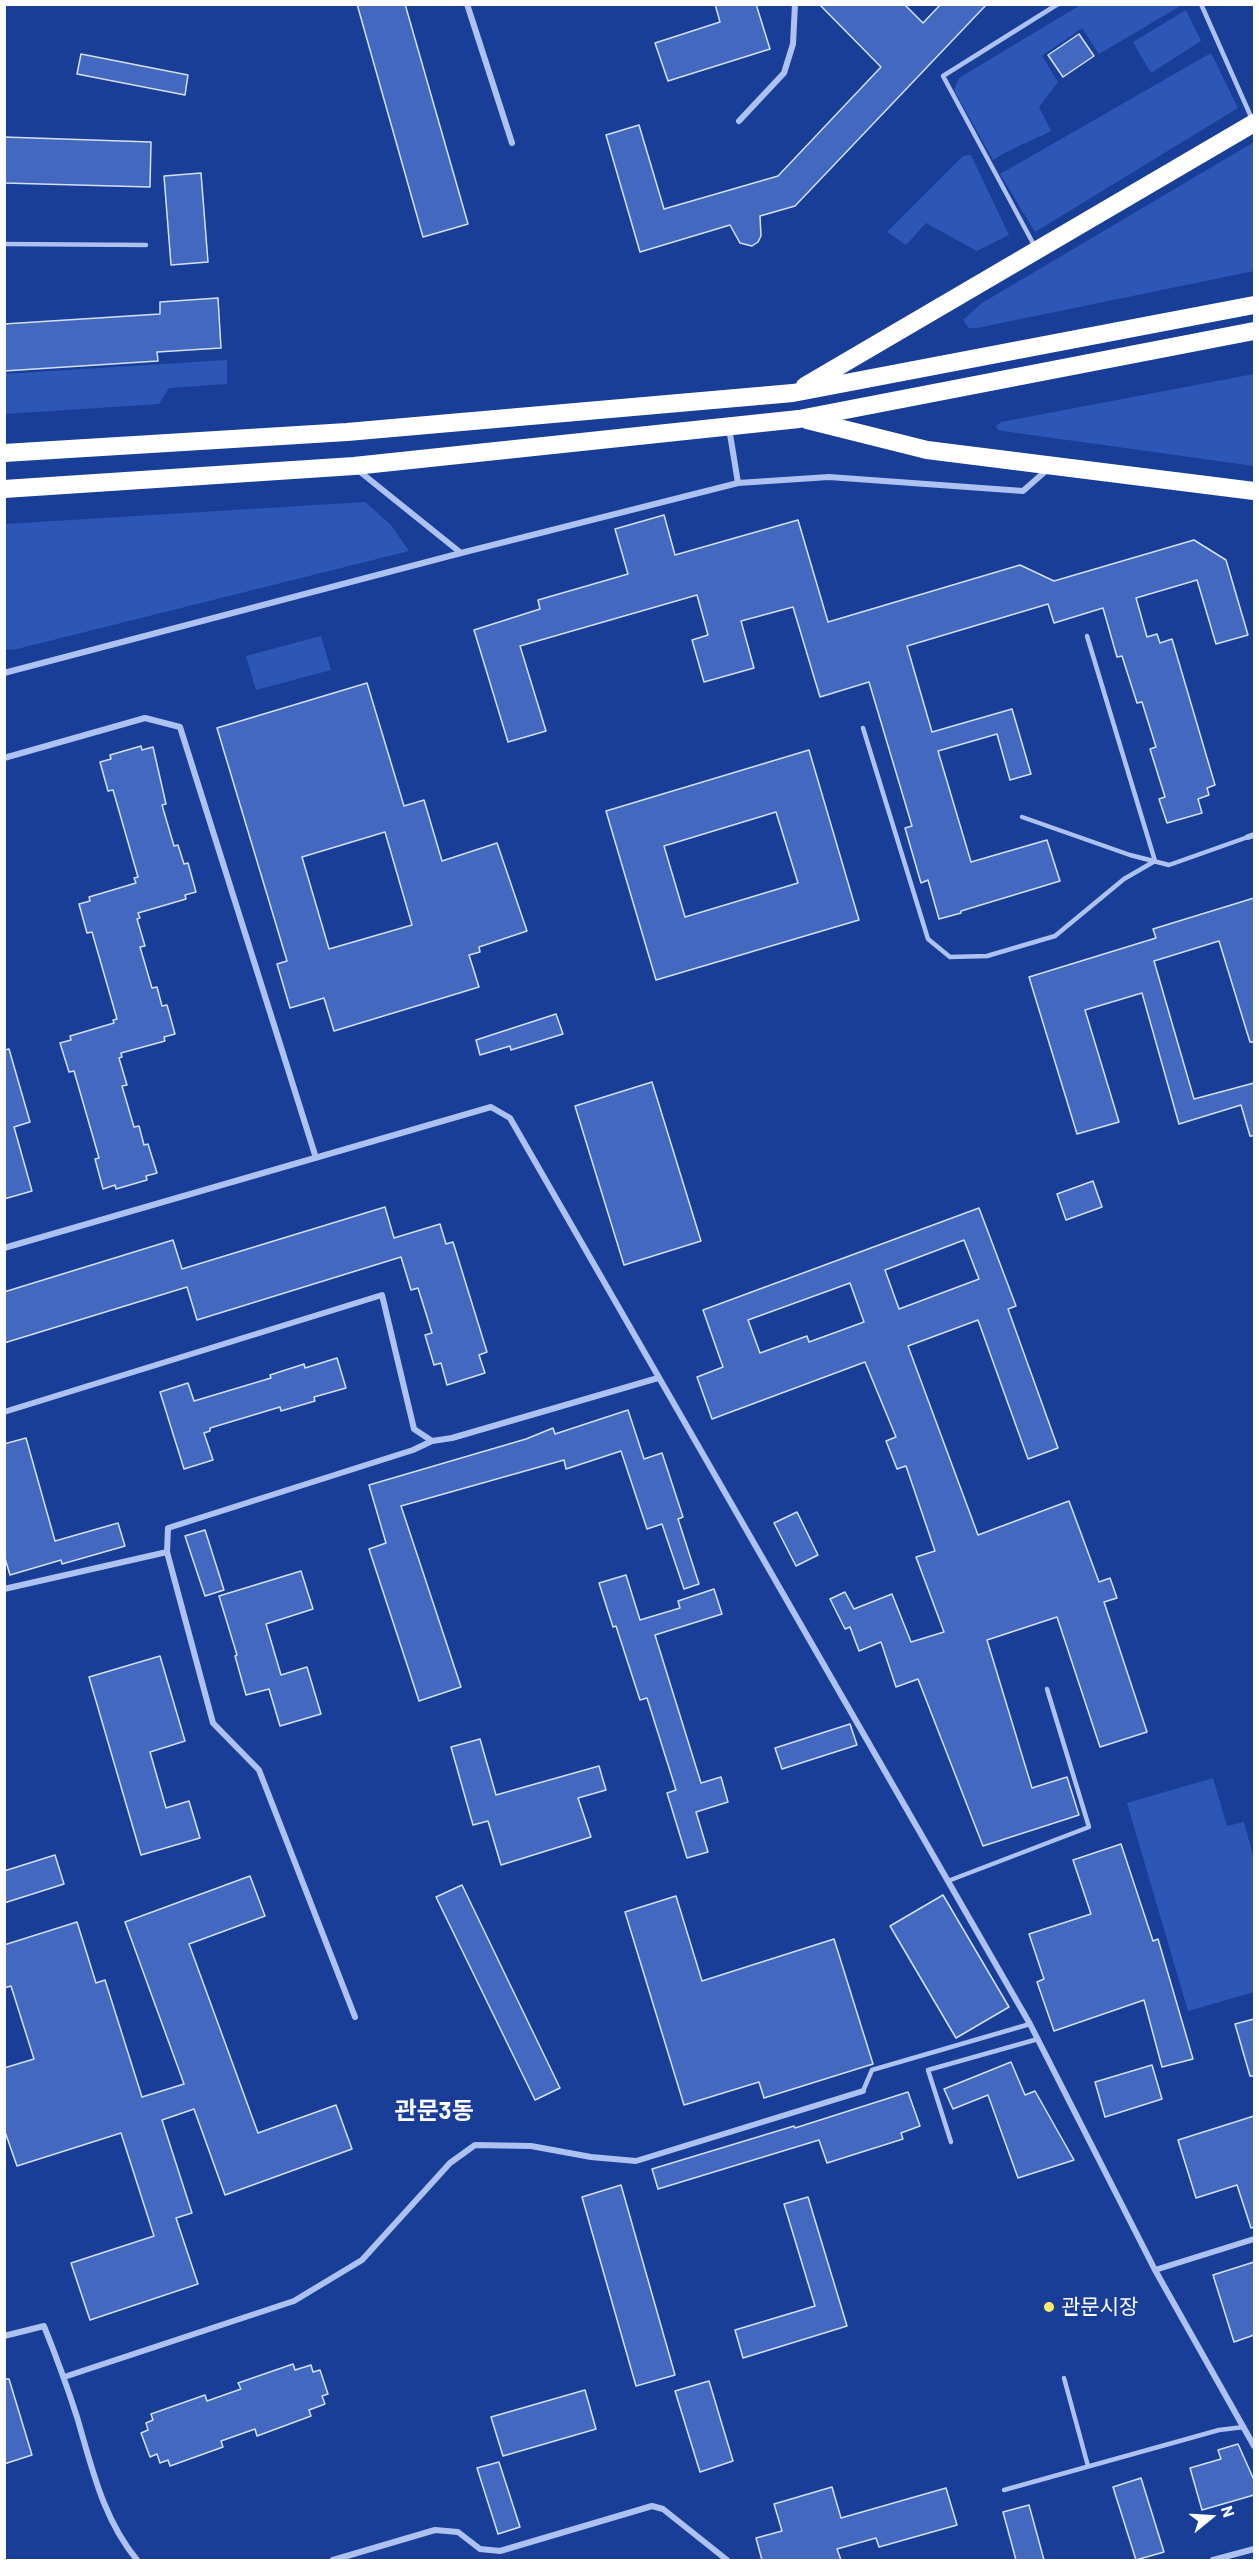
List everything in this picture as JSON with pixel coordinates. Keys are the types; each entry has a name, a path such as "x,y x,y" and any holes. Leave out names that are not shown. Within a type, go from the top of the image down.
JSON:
{"highway":[{"path":"793,393 1254,124"},
{"path":"4,453 347,432 793,393 1254,305"},
{"path":"4,489 354,466 799,419 1254,331"},
{"path":"799,419 927,450 1254,491"}],"street":[{"path":"467,4 512,143"},
{"path":"738,121 784,73 793,44 795,4"},
{"path":"729,426 738,483"},
{"path":"354,466 461,553"},
{"path":"4,673 738,483 830,477 1023,491 1052,466"},
{"path":"4,758 145,718 180,727 316,1158"},
{"path":"4,1248 491,1107 510,1118 1030,2024 1155,2270 1254,2446"},
{"path":"4,1412 382,1295 414,1429 432,1441"},
{"path":"355,2016 260,1770 213,1723 167,1552 168,1528 413,1450 432,1441 452,1438 658,1378"},
{"path":"4,1589 167,1552"},
{"path":"64,2377 294,2301 362,2260 450,2163 475,2145 531,2146 591,2157 636,2161 862,2091"},
{"path":"1155,2270 1254,2240"},
{"path":"4,2336 44,2326 64,2377 103,2506 124,2545 137,2560"},
{"path":"333,2560 435,2530 458,2532 480,2549 500,2551 652,2506 663,2509 727,2560"},
{"path":"1213,2560 1254,2549"}],"lane":[{"path":"1037,251 943,76 1058,4"},
{"path":"1201,4 1254,124"},
{"path":"4,244 146,245"},
{"path":"1087,636 1155,861"},
{"path":"863,728 928,939 950,957 987,956 1055,936 1124,879 1155,861"},
{"path":"1022,817 1169,865 1251,836"},
{"path":"948,1881 1089,1827 1047,1689"},
{"path":"862,2091 872,2070 1030,2024"},
{"path":"951,2142 928,2070 1038,2039"},
{"path":"1064,2378 1088,2466"},
{"path":"1004,2490 1219,2430 1244,2427"}],"shaded area":[{"path":"1082,4 1182,5 1099,54 1082,28 1042,56 1058,82 1039,107 1051,131 993,160 954,90 959,78"},
{"path":"1186,10 1201,41 1151,73 1133,42"},
{"path":"1211,53 1238,108 1035,232 1000,174"},
{"path":"1254,142 1254,271 977,328 969,328 963,320 982,303"},
{"path":"971,155 1009,235 977,251 926,223 906,245 887,232 963,156"},
{"path":"227,360 227,384 169,388 159,404 5,414 5,374"},
{"path":"1254,374 1254,466 1010,432 998,430 996,426 1001,422"},
{"path":"365,502 391,525 409,551 13,650 5,649 5,524"},
{"path":"321,636 331,670 256,690 246,656"},
{"path":"1213,1778 1227,1826 1244,1822 1254,1859 1254,1992 1188,2011 1127,1803"}],"building":[{"path":"357,4 405,4 468,224 423,237"},
{"path":"715,4 756,4 770,49 668,81 655,43 720,22"},
{"path":"819,4 904,4 923,23 941,4 987,4 795,206 760,216 761,236 758,242 752,246 740,243 730,225 640,252 606,135 639,125 664,209 778,176 881,67"},
{"path":"1079,34 1094,56 1063,77 1048,55"},
{"path":"81,54 188,75 185,95 77,74"},
{"path":"4,137 151,142 150,187 4,183"},
{"path":"201,173 208,262 171,265 164,176"},
{"path":"218,298 221,348 157,352 158,361 4,371 4,324 160,314 160,302"},
{"path":"664,515 675,555 798,520 828,622 1020,565 1054,581 1194,540 1226,560 1248,635 1216,644 1197,580 1136,598 1147,637 1157,634 1160,643 1172,639 1215,785 1207,788 1209,795 1198,799 1202,813 1167,823 1159,799 1165,797 1150,749 1156,747 1142,702 1137,703 1122,656 1117,657 1103,608 1054,623 1048,604 907,646 932,732 1012,709 1031,774 1010,780 997,734 938,751 971,862 1047,840 1060,881 939,919 928,880 921,883 905,828 912,826 869,682 820,697 793,607 741,621 754,668 704,682 692,640 708,635 697,595 520,646 546,731 508,742 474,630 540,609 538,600 628,574 615,529"},
{"path":"367,683 404,806 424,800 442,861 497,843 527,931 479,947 480,952 469,955 479,987 334,1031 324,998 290,1008 277,964 287,961 217,728","holes":["385,832 412,925 329,949 302,857"]},
{"path":"141,746 142,750 153,747 166,804 162,805 174,846 178,845 184,864 188,863 196,892 185,895 186,899 138,913 140,918 137,919 145,946 140,947 152,988 157,987 162,1006 167,1005 175,1034 164,1037 165,1041 121,1053 122,1057 119,1058 127,1085 122,1086 134,1127 139,1126 144,1145 148,1144 157,1173 146,1176 147,1180 116,1189 115,1185 103,1189 95,1159 99,1158 74,1071 69,1072 60,1043 71,1040 70,1036 114,1023 113,1020 117,1019 92,932 87,933 79,904 90,901 89,897 136,883 134,878 138,877 113,790 108,791 100,762 111,759 110,755"},
{"path":"809,750 859,920 656,980 606,811","holes":["776,812 798,883 685,917 664,846"]},
{"path":"1254,898 1254,1042 1250,1042 1219,941 1154,961 1194,1099 1254,1083 1254,1136 1250,1136 1241,1105 1179,1124 1142,993 1085,1010 1119,1122 1077,1134 1029,977 1156,938 1153,929"},
{"path":"556,1014 563,1034 511,1050 510,1046 480,1055 476,1040"},
{"path":"9,1049 30,1122 14,1127 32,1191 4,1199 4,1050"},
{"path":"652,1082 701,1241 624,1265 575,1106"},
{"path":"1093,1181 1102,1207 1066,1220 1057,1194"},
{"path":"385,1207 394,1238 440,1224 446,1244 453,1242 487,1352 479,1355 485,1373 447,1385 441,1363 434,1365 425,1335 432,1333 418,1288 411,1290 401,1257 197,1320 187,1287 4,1343 4,1292 173,1240 182,1269"},
{"path":"979,1208 1016,1306 1008,1309 1058,1448 1028,1459 978,1320 908,1346 978,1535 1069,1501 1099,1582 1110,1578 1117,1598 1104,1602 1147,1732 1100,1747 1057,1617 987,1640 1032,1788 1067,1777 1079,1815 983,1846 918,1679 896,1687 881,1642 859,1651 850,1627 845,1629 830,1599 845,1592 854,1609 892,1594 911,1642 944,1632 916,1557 935,1551 906,1466 897,1469 886,1441 896,1437 865,1362 712,1419 697,1377 723,1367 703,1310","holes":["964,1240 979,1279 899,1309 885,1270","850,1283 864,1322 809,1342 807,1336 760,1353 748,1320"]},
{"path":"337,1358 346,1388 314,1397 315,1401 281,1411 280,1407 210,1428 210,1431 204,1433 213,1460 184,1469 160,1392 188,1383 194,1401 271,1378 270,1375 304,1364 305,1368"},
{"path":"628,1410 644,1459 662,1453 683,1517 678,1519 699,1584 684,1589 662,1524 647,1529 621,1451 566,1469 564,1460 401,1506 461,1687 419,1701 369,1549 386,1543 369,1485 526,1439 553,1428 555,1434"},
{"path":"26,1438 55,1541 118,1523 125,1546 62,1564 61,1560 10,1575 4,1555 4,1444"},
{"path":"797,1512 818,1555 796,1566 774,1523"},
{"path":"205,1530 224,1590 205,1596 185,1536"},
{"path":"301,1571 313,1609 266,1624 281,1675 307,1667 321,1714 280,1726 269,1689 246,1695 235,1656 237,1655 219,1596"},
{"path":"626,1575 640,1620 680,1608 678,1601 714,1589 722,1614 655,1635 701,1783 721,1777 728,1802 696,1812 708,1852 687,1858 667,1793 676,1790 647,1698 640,1700 616,1626 613,1627 599,1583"},
{"path":"160,1656 185,1741 150,1752 166,1808 189,1801 200,1838 141,1855 89,1677"},
{"path":"850,1724 857,1745 782,1769 775,1748"},
{"path":"480,1739 496,1795 599,1766 606,1790 578,1798 591,1837 501,1865 488,1821 473,1825 451,1747"},
{"path":"1121,1844 1153,1941 1158,1939 1193,2059 1162,2067 1144,2000 1054,2031 1037,1982 1044,1979 1029,1934 1091,1914 1073,1860"},
{"path":"55,1855 64,1884 4,1903 4,1871"},
{"path":"250,1876 265,1916 189,1944 258,2133 336,2105 352,2149 225,2195 194,2109 162,2120 192,2213 176,2218 198,2284 90,2320 71,2263 154,2236 121,2133 17,2166 4,2129 4,2068 34,2059 11,1986 4,1988 4,1945 77,1922 96,1983 105,1980 142,2097 184,2084 125,1922"},
{"path":"462,1885 560,2088 535,2100 436,1897"},
{"path":"943,1895 1009,2007 956,2038 890,1926"},
{"path":"676,1896 702,1981 834,1939 873,2064 764,2098 759,2082 684,2105 625,1912"},
{"path":"1254,2019 1254,2076 1250,2076 1235,2024"},
{"path":"1011,2062 1025,2095 1035,2091 1074,2160 1018,2178 988,2095 953,2109 944,2089"},
{"path":"1152,2065 1162,2099 1105,2117 1095,2082"},
{"path":"908,2092 920,2126 901,2133 903,2139 827,2163 819,2140 658,2189 652,2169 794,2126 795,2128"},
{"path":"1254,2116 1254,2227 1251,2228 1237,2185 1196,2198 1178,2140"},
{"path":"621,2185 675,2375 636,2386 582,2197"},
{"path":"808,2197 847,2326 743,2358 735,2330 815,2306 784,2204"},
{"path":"1254,2262 1254,2335 1234,2342 1213,2275"},
{"path":"293,2364 295,2370 311,2365 313,2372 320,2370 328,2394 322,2396 325,2404 309,2410 311,2416 257,2436 255,2429 221,2441 223,2447 170,2466 168,2460 160,2463 157,2454 150,2457 141,2433 148,2430 146,2423 153,2420 151,2414 205,2395 207,2401 241,2389 238,2383"},
{"path":"4,2379 9,2379 32,2455 4,2464"},
{"path":"709,2381 733,2461 700,2472 675,2391"},
{"path":"585,2390 596,2429 503,2456 491,2417"},
{"path":"1238,2444 1254,2480 1254,2495 1202,2510 1190,2468 1221,2459 1218,2450"},
{"path":"499,2462 520,2527 498,2534 477,2468"},
{"path":"1141,2478 1164,2552 1136,2560 1113,2487"},
{"path":"832,2487 841,2518 946,2488 957,2525 879,2547 876,2538 837,2549 841,2560 762,2560 756,2538 782,2531 774,2504"},
{"path":"1029,2505 1044,2560 1016,2560 1003,2512"}],"place":[{"name":"관문시장","path":"1049,2307"}],"district":[{"name":"관문3동","path":"434,2111"}]}
